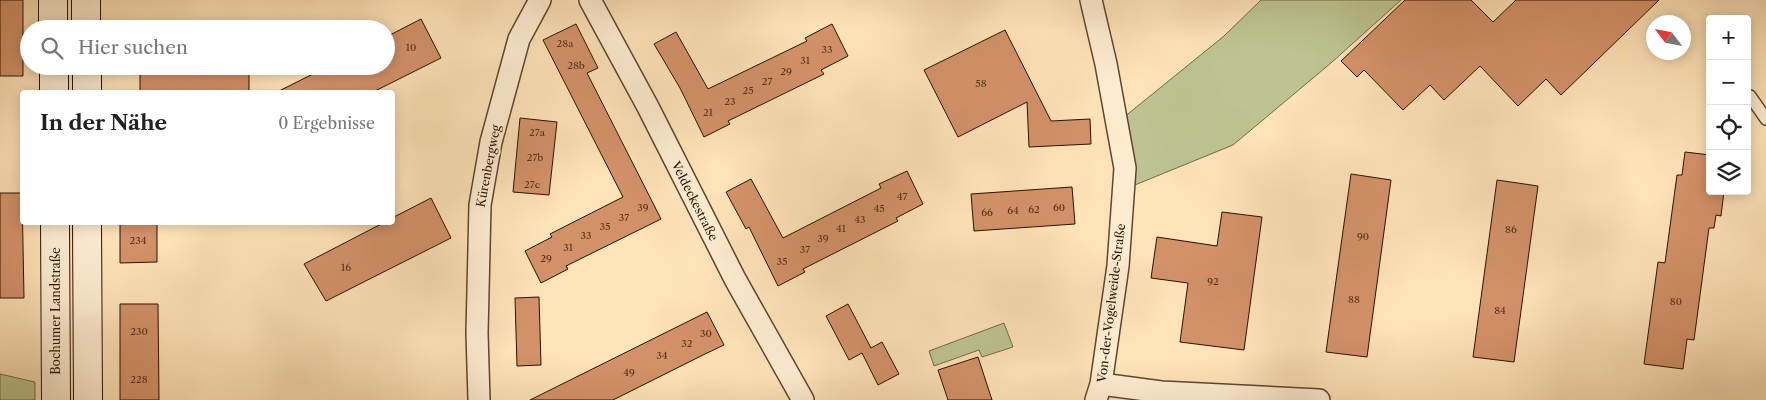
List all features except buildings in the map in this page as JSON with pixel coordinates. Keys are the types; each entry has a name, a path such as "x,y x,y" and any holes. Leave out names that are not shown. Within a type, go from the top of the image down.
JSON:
{"main road":[{"path":"53,0 53,20"},
{"path":"86,0 86,20"},
{"path":"54,75 54,90"},
{"path":"86,75 87,90"},
{"name":"Bochumer Landstraße","path":"55,225 56,400"},
{"path":"87,225 88,400"}],"street":[{"name":"Kürenbergweg","path":"480,400 478,391 477,333 480,205 491,142 519,38 540,0"},
{"name":"Veldeckestraße","path":"590,0 648,107 731,271 803,400"},
{"name":"Von-der-Vogelweide-Straße","path":"1091,0 1106,64 1125,168 1118,266 1098,392"},
{"path":"1098,392 1161,392 1319,400"}],"lane":[{"path":"1751,97 1766,119"}],"green space":[{"path":"1261,0 1401,0 1331,63 1233,145 1125,189 1118,122 1224,36"},
{"path":"1004,323 1013,347 982,357 979,350 934,366 929,351"},
{"path":"0,374 35,382 35,400 0,400"}]}
